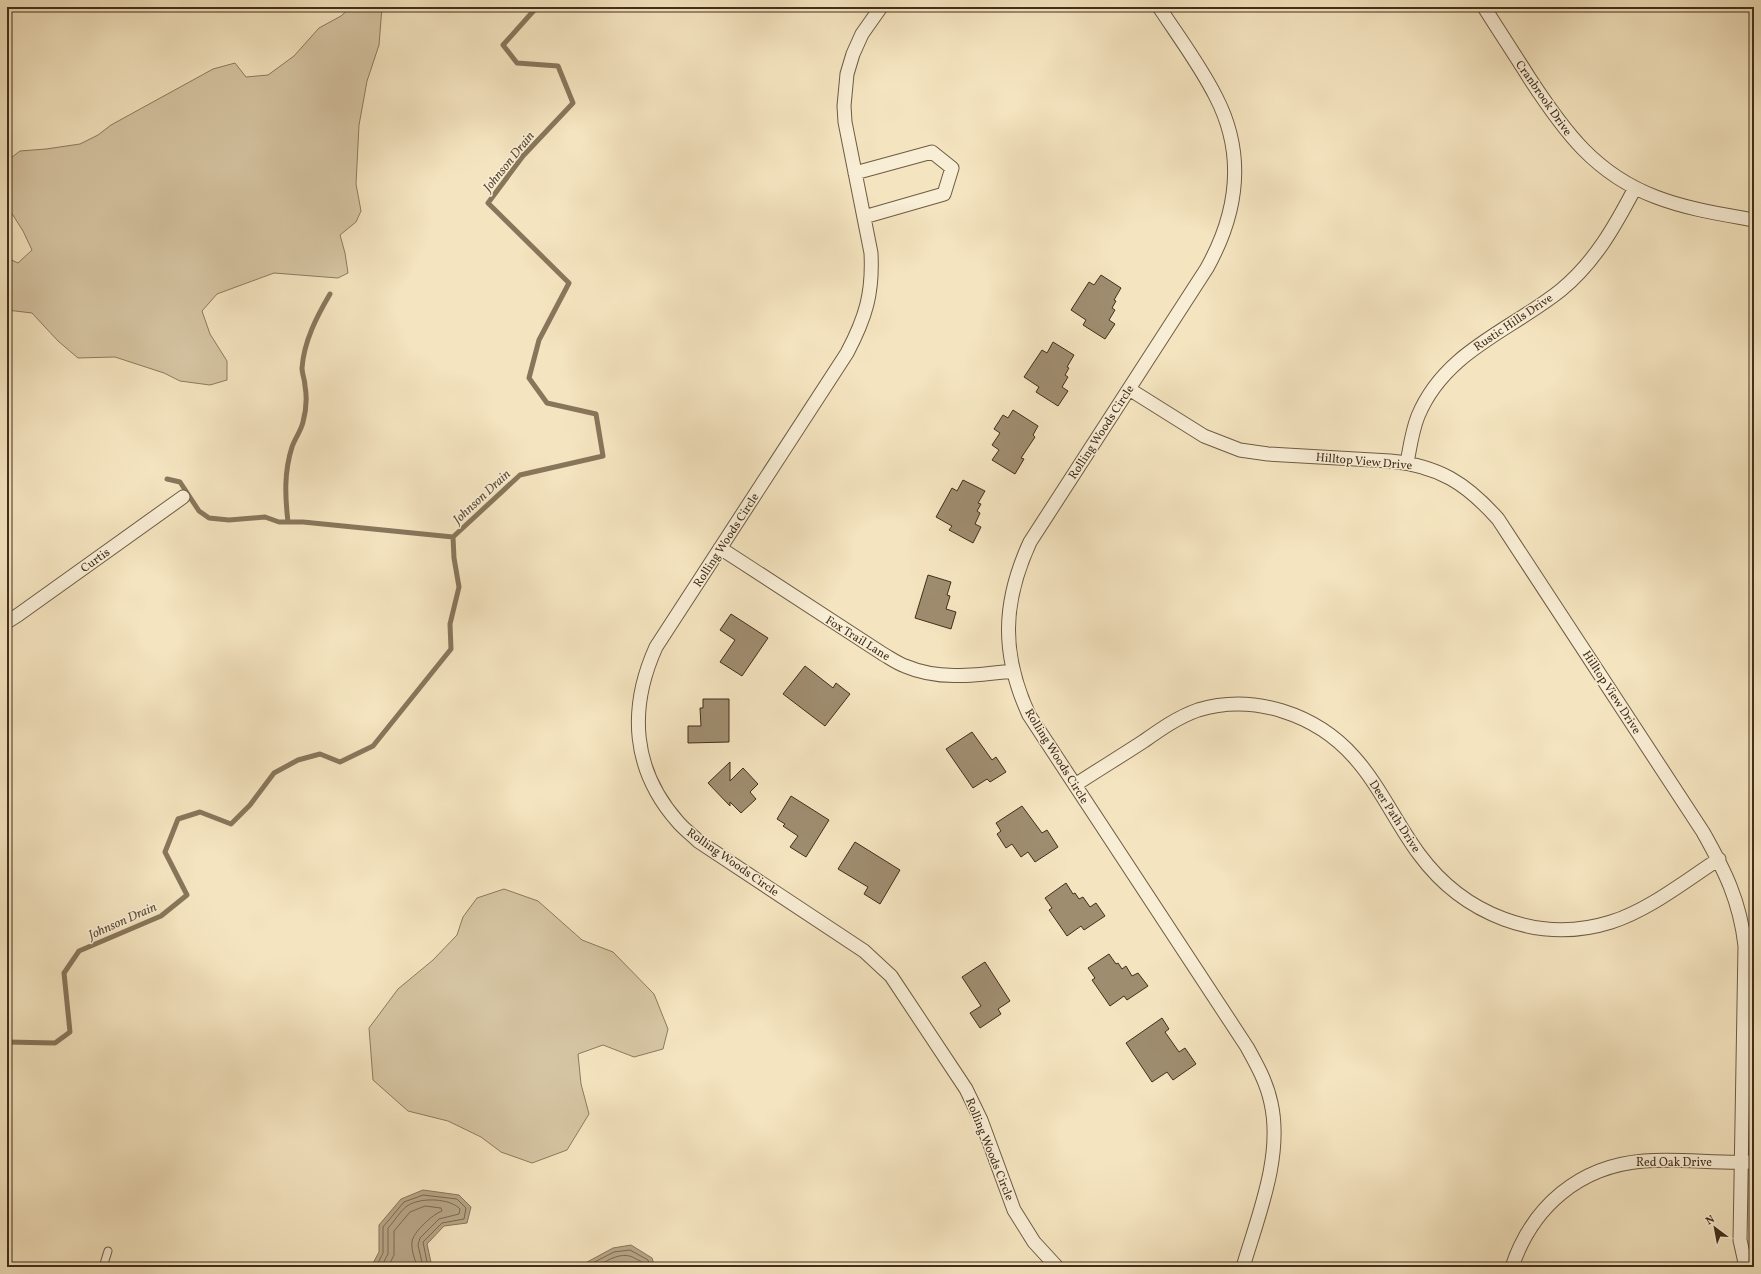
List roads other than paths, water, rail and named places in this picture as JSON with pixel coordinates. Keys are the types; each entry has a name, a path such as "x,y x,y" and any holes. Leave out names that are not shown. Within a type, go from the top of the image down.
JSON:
{"street":[{"name":"Rolling Woods Circle","path":"881,7 862,34 853,54 847,74 844,106 845,122 871,253 872,275 868,302 860,328 847,353 656,647 647,667 641,688 638,720 640,746 649,777 662,801 678,823 698,841 864,951 891,976 966,1089 981,1120 1014,1210 1034,1242 1056,1267"},
{"name":"Rolling Woods Circle","path":"1159,7 1217,97 1228,124 1232,141 1236,178 1233,202 1227,225 1207,268 1039,526 1022,559 1013,589 1009,619 1009,648 1013,671 1029,715 1247,1047 1264,1080 1274,1117 1274,1152 1271,1169 1243,1267"},
{"name":"Cranbrook Drive","path":"1484,7 1564,128 1595,161 1616,177 1635,188 1657,197 1696,209 1754,220"},
{"path":"855,173 932,152 952,168 944,194 864,217"},
{"name":"Rustic Hills Drive","path":"1407,463 1412,436 1418,416 1429,393 1441,377 1464,356 1545,302 1577,275 1608,238 1635,188"},
{"name":"Hilltop View Drive","path":"1129,389 1204,436 1240,450 1268,454 1407,463 1434,470 1458,483 1480,499 1498,519 1703,832 1719,859 1738,906 1745,946 1740,1163 1740,1240 1746,1267"},
{"name":"Curtis","path":"7,622 18,616 183,497"},
{"name":"Fox Trail Lane","path":"720,548 883,654 905,666 930,674 950,676 1013,671"},
{"name":"Deer Path Drive","path":"1075,785 1184,716 1216,706 1250,705 1276,709 1297,716 1316,725 1338,741 1364,769 1418,854 1436,876 1467,902 1506,921 1528,927 1557,930 1582,929 1610,923 1641,909 1719,859"},
{"name":"Red Oak Drive","path":"1512,1267 1526,1233 1545,1207 1571,1185 1591,1174 1612,1167 1645,1161 1754,1162"}],"lane":[{"path":"103,1267 108,1250"}],"water":[{"path":"423,1190 459,1195 471,1207 467,1223 444,1226 427,1244 432,1267 371,1267 379,1252 379,1225 401,1199"},
{"path":"631,1245 652,1258 655,1267 578,1267 613,1248"}],"waterway":[{"name":"Johnson Drain","path":"453,537 520,475 603,456 596,414 547,403 529,378 539,340 569,283 488,203 523,156 573,103 558,66 517,63 503,45 537,7"},
{"path":"288,522 286,475 289,456 304,418 306,399 305,382 302,372 303,358 312,329 330,294"},
{"path":"167,479 180,482 199,511 209,518 229,520 265,517 279,522 303,522 453,537"},
{"name":"Johnson Drain","path":"7,1042 55,1043 70,1032 64,973 79,951 161,916 187,895 165,852 178,819 200,812 231,824 250,805 274,773 298,760 320,754 340,762 373,746 451,649 450,624 459,587 454,558 453,537"}]}
